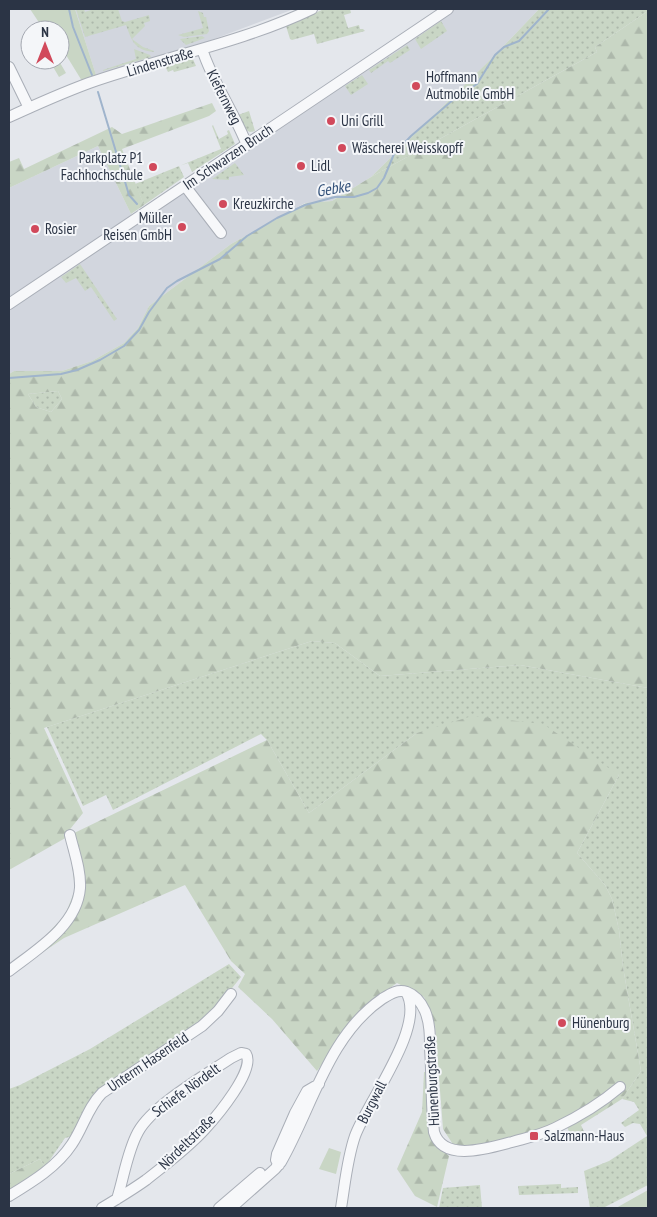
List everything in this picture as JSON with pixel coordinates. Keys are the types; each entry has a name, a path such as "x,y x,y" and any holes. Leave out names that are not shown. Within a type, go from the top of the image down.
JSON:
{"street":[{"name":"Lindenstraße","path":"9,117 91,82 268,28 312,9"},
{"name":"Im Schwarzen Bruch","path":"9,304 448,9"},
{"name":"Kiefernweg","path":"202,49 247,145"},
{"path":"9,68 30,108"},
{"path":"185,186 221,233"},
{"path":"9,971 55,934 68,919 76,905 80,882 70,835"},
{"path":"219,1208 287,1152 334,1055 358,1022 371,1008 388,995 398,991 406,992 415,1003"},
{"name":"Unterm Hasenfeld","path":"9,1196 39,1176 64,1155 94,1103 102,1093 202,1026 218,1011 231,994"},
{"name":"Hünenburgstraße","path":"415,1003 427,1016 430,1032 434,1132 438,1141 446,1147 461,1151 478,1150 548,1132 597,1105 620,1088"},
{"name":"Burgwall","path":"342,1207 356,1134 403,1042 415,1003"},
{"name":"Schiefe Nördelt","path":"117,1199 133,1144 148,1117 231,1058 244,1053 247,1062"},
{"name":"Nördeltstraße","path":"102,1208 156,1173 206,1128 234,1092 247,1062"},
{"path":"231,1208 275,1162"}],"shaded area":[{"path":"75,9 294,9 198,45 96,75"},
{"path":"455,9 539,9 371,177 332,201 305,203 231,244 149,306 138,328 124,343 92,361 62,371 14,371 9,374 9,188 98,146 137,223"}],"green space":[{"path":"30,9 75,9 96,75 82,81 70,62 70,20 37,20"},
{"path":"76,9 84,9 85,12 94,9 118,9 122,21 125,22 149,15 150,21 144,23 145,26 132,39 154,52 138,47 132,40 126,25 85,37"},
{"path":"324,9 350,9 351,13 344,15 348,28 359,25 360,29 365,31 317,44 314,34 290,39 286,26"},
{"path":"539,9 648,9 648,11 595,47 597,52 371,177 495,55"},
{"path":"198,11 206,17 209,31 207,34 184,37 178,35 203,28"},
{"path":"648,11 648,688 520,665 380,676 335,643 312,641 44,728 83,813 67,833 70,835 267,740 309,813 417,733 472,716 543,724 619,775 577,853 605,885 612,899 619,930 623,967 641,1071 622,1099 581,1125 586,1136 573,1141 564,1120 510,1139 480,1145 454,1146 443,1129 435,1026 424,997 397,983 374,999 357,1016 317,1071 272,1019 238,987 245,974 231,961 185,885 64,938 9,975 65,915 75,890 69,836 9,870 9,374 14,371 62,371 92,361 124,343 138,328 149,306 231,244 306,203 332,201 371,177 597,52 595,47","holes":["58,391 62,399 51,412 36,407 28,394"]},
{"path":"441,21 447,31 421,49 415,39"},
{"path":"202,36 205,38 186,45 180,39"},
{"path":"407,45 410,50 390,63 388,61 371,73 369,70"},
{"path":"134,49 151,57 103,71 136,59"},
{"path":"192,57 196,66 168,72 165,66"},
{"path":"55,70 64,70 66,73 59,77"},
{"path":"362,75 368,84 351,95 345,86"},
{"path":"212,103 216,111 209,116 122,149 144,205 131,214 98,146 9,188 9,162 19,158 24,169 112,127 122,134"},
{"path":"249,111 255,131 250,132 244,129 238,115"},
{"path":"213,125 219,139 228,134 227,131 229,130 235,144 192,172 188,163 180,166 221,149"},
{"path":"235,163 244,175 229,177 229,180 212,179"},
{"path":"179,166 184,177 144,205 135,184"},
{"path":"80,264 117,319 114,321 91,287 85,291 76,278 66,283 61,277"},
{"path":"58,391 62,399 51,412 36,407 28,394"},
{"path":"312,641 335,643 380,676 520,665 648,688 648,1185 603,1208 590,1208 584,1171 609,1161 647,1136 640,1124 633,1123 625,1127 621,1123 639,1110 634,1102 622,1099 641,1071 623,967 619,930 612,899 605,885 577,853 619,775 417,733 309,813 267,740 261,734 113,810 106,795 83,806 47,727"},
{"path":"229,964 241,977 208,1018 95,1094 73,1136 65,1138 45,1167 40,1159 9,1174 9,1089 90,1049"},
{"path":"424,1072 431,1073 435,1143 449,1156 437,1207 415,1196 397,1169 422,1112"},
{"path":"329,1148 341,1152 336,1174 319,1169"},
{"path":"40,1159 45,1167 9,1190 9,1174"},
{"path":"561,1184 561,1188 578,1187 578,1193 519,1195 518,1186"},
{"path":"480,1185 482,1208 439,1208 443,1188"},
{"path":"648,1190 648,1208 616,1208"}],"waterway":[{"path":"69,9 73,27 92,75"},
{"name":"Gebke","path":"9,378 61,374 77,370 100,360 124,346 139,330 149,312 167,288 220,259 247,236 277,218 305,205 335,197 354,197 377,188 384,178 394,154 411,136 454,99 477,84 495,55 504,47 519,41 549,9"},
{"path":"98,92 129,195 137,204"}],"place":[{"name":"Hoffmann Autmobile GmbH","path":"416,86"},
{"name":"Uni Grill","path":"331,121"},
{"name":"Wäscherei Weisskopff","path":"342,148"},
{"name":"Lidl","path":"301,166"},
{"name":"Parkplatz P1 Fachhochschule","path":"153,167"},
{"name":"Kreuzkirche","path":"223,204"},
{"name":"Müller Reisen GmbH","path":"182,227"},
{"name":"Rosier","path":"35,229"},
{"name":"Hünenburg","path":"562,1023"},
{"name":"Salzmann-Haus","path":"534,1136"}]}
